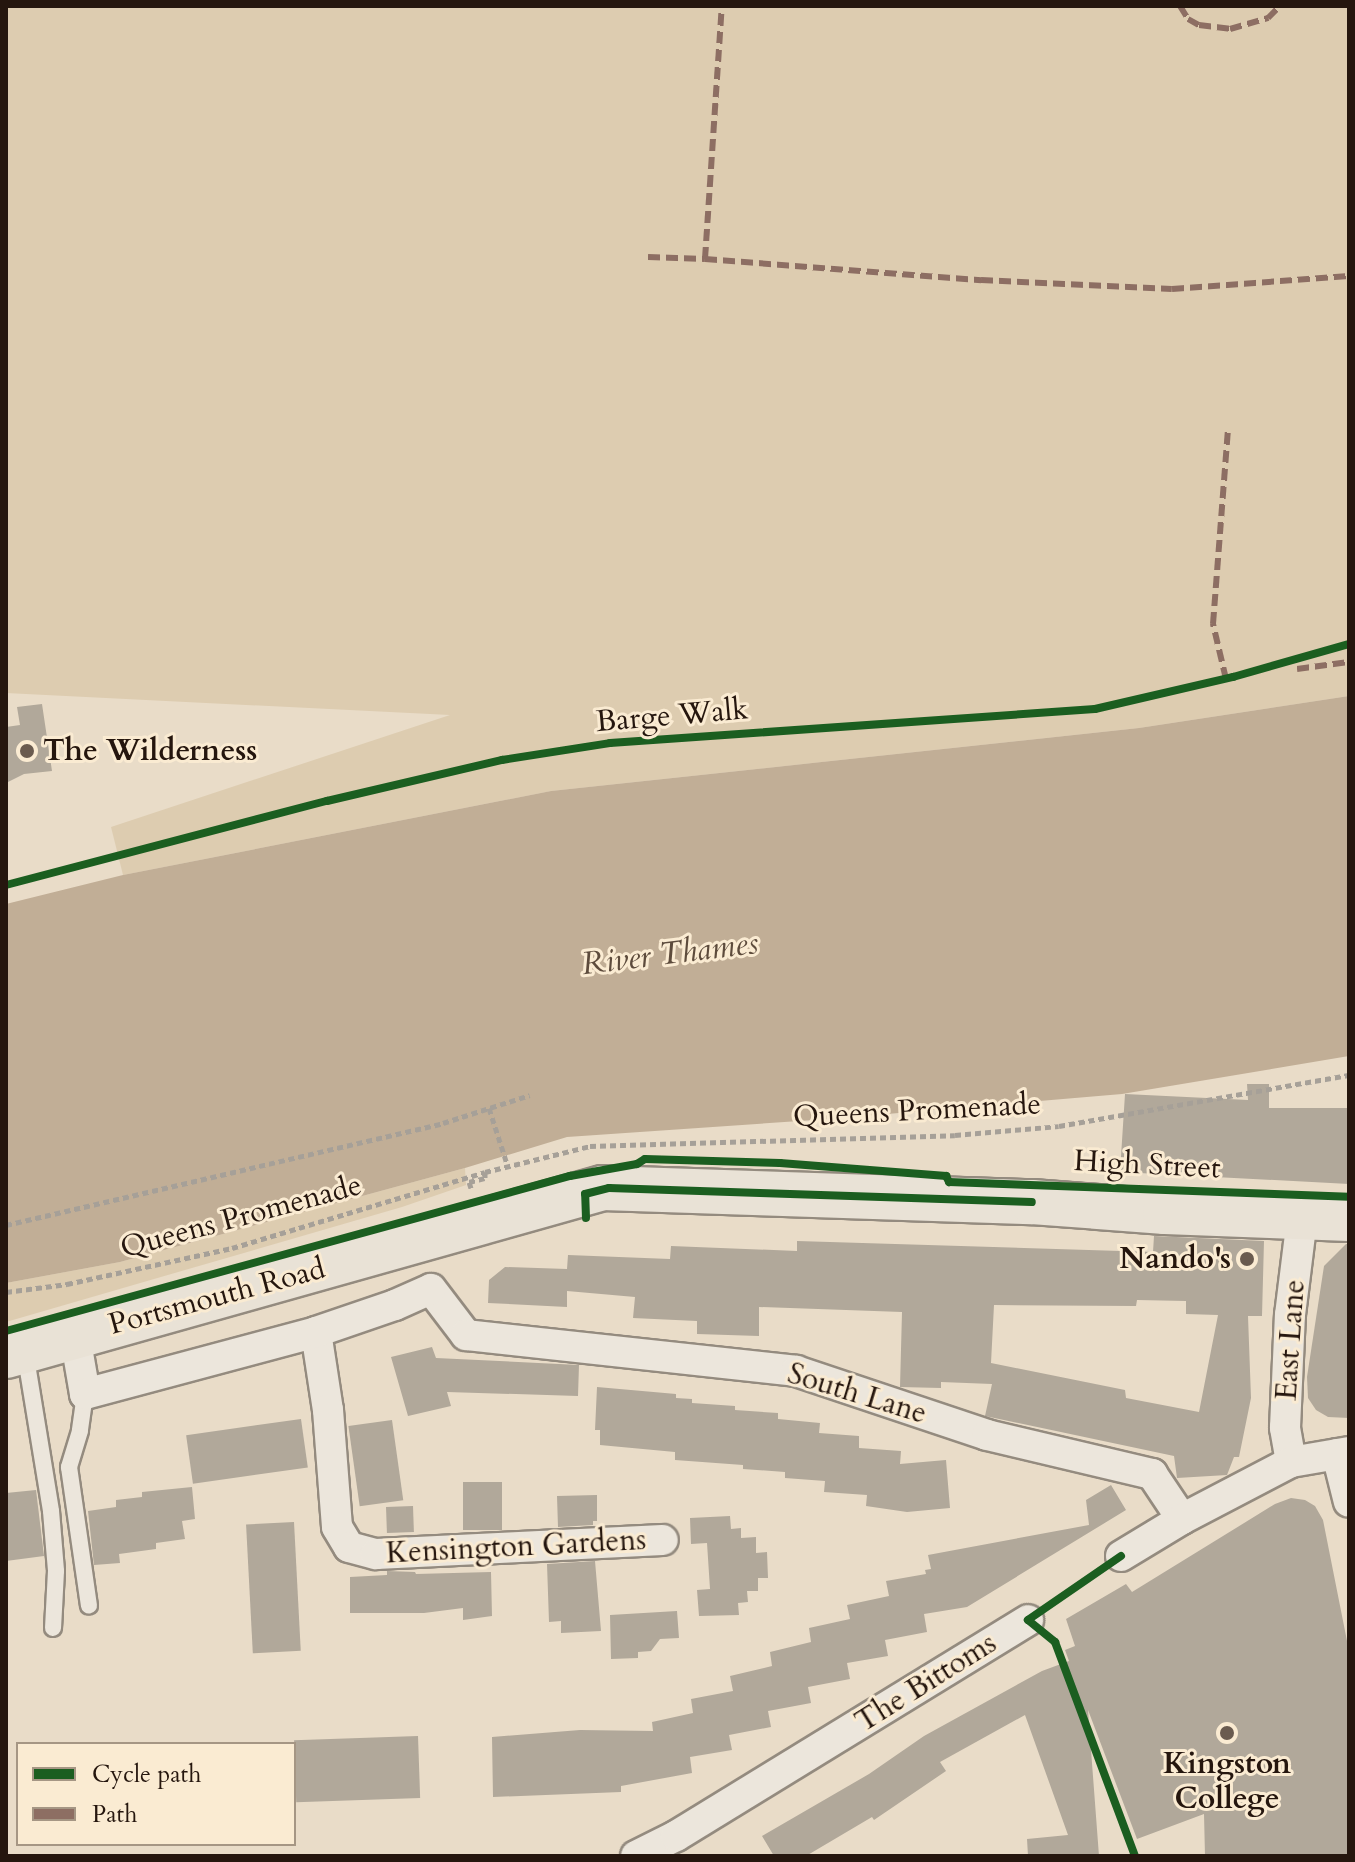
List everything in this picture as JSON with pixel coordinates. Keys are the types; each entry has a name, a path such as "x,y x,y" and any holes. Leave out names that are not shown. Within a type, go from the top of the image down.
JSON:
{"main road":[{"name":"High Street","path":"428,1239 609,1188 1032,1202 1302,1219 1349,1219"},
{"name":"Portsmouth Road","path":"15,1353 428,1239"}],"street":[{"name":"East Lane","path":"1291,1462 1285,1428 1290,1315 1302,1219"},
{"path":"75,1336 85,1394 316,1332 431,1289 435,1266 428,1239"},
{"name":"South Lane","path":"431,1289 466,1335 796,1371 987,1435 1152,1474 1182,1519"},
{"name":"Kensington Gardens","path":"316,1332 328,1410 337,1527 349,1547 376,1554 663,1540"},
{"path":"1121,1556 1182,1519 1291,1462 1343,1453 1349,1502"},
{"name":"The Bittoms","path":"636,1856 676,1836 1028,1620"}],"lane":[{"path":"15,1353 51,1511 56,1571 53,1628"},
{"path":"85,1394 80,1431 69,1467 89,1606"}],"path":[{"path":"6,1225 443,1123 530,1095"},
{"path":"489,1108 508,1167"},
{"path":"469,1182 485,1175"}],"shaded area":[{"path":"6,6 1349,6 1349,696 1139,728 551,791 123,875 111,827 450,715 6,693"},
{"path":"465,1168 466,1185 402,1207 6,1322 6,1283 120,1262"}],"water":[{"name":"River Thames","path":"1349,696 1349,1056 1122,1094 567,1137 120,1262 6,1283 6,904 123,875 551,791 1139,728"}],"building":[{"name":"The Wilderness","path":"42,704 52,771 24,774 6,783 6,727 20,725 17,707"},
{"path":"1247,1084 1269,1084 1269,1108 1349,1108 1349,1184 1120,1172 1125,1094 1248,1100"},
{"path":"1154,1236 1264,1241 1262,1316 1248,1316 1251,1398 1239,1457 1234,1457 1227,1475 1177,1478 1174,1456 985,1416 992,1384 941,1382 941,1388 900,1387 902,1312 759,1307 759,1336 697,1334 697,1321 633,1318 635,1297 567,1291 567,1307 488,1303 489,1280 505,1267 567,1269 568,1255 670,1259 671,1246 797,1251 797,1241 1153,1252","holes":["1137,1300 1186,1301 1186,1314 1218,1315 1199,1412 1126,1398 1125,1390 991,1363 994,1305 1136,1306"]},
{"path":"1349,1244 1349,1418 1328,1417 1316,1410 1308,1398 1307,1377 1324,1266"},
{"path":"432,1347 436,1358 579,1365 578,1396 447,1392 451,1406 408,1416 391,1357"},
{"path":"597,1387 676,1394 676,1398 692,1399 692,1403 735,1406 735,1410 778,1413 778,1419 820,1423 819,1433 859,1436 859,1448 901,1451 900,1464 946,1460 950,1508 907,1512 866,1506 867,1495 824,1492 825,1481 785,1478 785,1472 743,1469 743,1465 675,1460 675,1452 600,1445 600,1430 595,1430"},
{"path":"301,1419 308,1468 193,1484 186,1435"},
{"path":"392,1420 403,1500 360,1506 348,1426"},
{"path":"463,1482 502,1482 502,1530 463,1530"},
{"path":"1111,1485 1126,1510 967,1607 924,1614 927,1632 885,1640 888,1656 847,1663 850,1679 808,1687 811,1703 768,1711 771,1727 729,1735 732,1750 690,1757 692,1773 621,1786 621,1792 493,1797 492,1737 580,1730 653,1731 652,1722 693,1713 691,1699 733,1691 730,1676 772,1666 770,1652 811,1642 809,1628 850,1619 847,1605 889,1596 886,1581 926,1574 925,1570 931,1569 928,1555 1089,1525 1086,1500"},
{"path":"192,1487 195,1519 182,1521 185,1539 156,1543 156,1549 119,1554 120,1563 94,1565 88,1511 116,1507 116,1500 142,1497 142,1492"},
{"path":"36,1490 44,1556 6,1561 6,1493"},
{"path":"597,1495 597,1521 593,1521 593,1525 558,1527 557,1496"},
{"name":"Kingston College","path":"1291,1498 1305,1500 1315,1506 1323,1520 1349,1651 1349,1856 1205,1856 1204,1814 1137,1839 1088,1710 1099,1856 1028,1856 1027,1839 1068,1835 1025,1715 940,1762 946,1771 874,1820 872,1817 806,1856 774,1856 762,1836 869,1774 924,1736 1042,1671 1069,1661 1065,1650 1075,1646 1066,1619 1126,1584 1132,1592 1275,1504"},
{"path":"413,1506 414,1532 387,1533 386,1507"},
{"path":"730,1516 731,1529 741,1528 741,1538 756,1537 756,1553 767,1552 768,1578 758,1578 758,1591 747,1591 748,1602 738,1603 739,1615 699,1616 697,1590 710,1589 707,1543 691,1544 690,1518"},
{"path":"294,1522 301,1651 253,1653 246,1525"},
{"path":"595,1561 601,1631 561,1633 561,1621 549,1622 547,1564"},
{"path":"387,1571 416,1574 491,1572 492,1616 463,1620 463,1608 424,1613 350,1613 350,1577 387,1575"},
{"path":"677,1611 679,1638 660,1639 651,1651 638,1652 638,1658 611,1659 610,1615"},
{"path":"418,1736 420,1798 296,1802 294,1742"}],"marked path":[{"path":"648,257 705,259 722,6"},
{"path":"1180,6 1188,19 1199,25 1230,29 1268,18 1280,6"},
{"path":"705,259 981,280 1172,289 1349,276"},
{"path":"1226,679 1213,624 1228,428"},
{"path":"1297,669 1349,662"}],"cycle path":[{"name":"Barge Walk","path":"6,885 327,801 502,760 610,743 1095,709 1233,677 1349,644"},
{"path":"6,1331 570,1176 637,1164 645,1159 780,1163 946,1176 949,1182 1349,1197"},
{"path":"586,1218 585,1194 609,1188 1032,1202"},
{"path":"1121,1556 1028,1620 1055,1642 1135,1856"}],"place":[{"name":"The Wilderness","path":"27,751"},
{"name":"Nando's","path":"1247,1259"},
{"name":"Kingston College","path":"1227,1733"}]}
